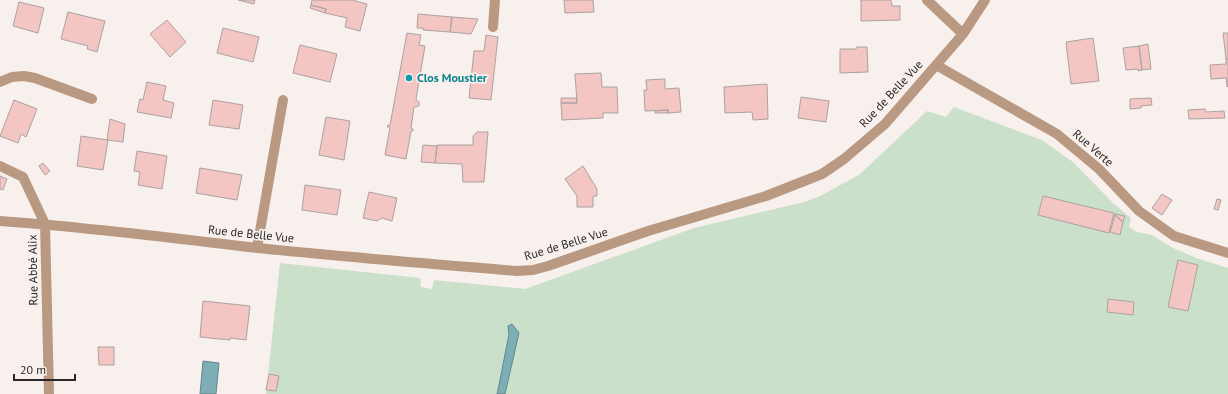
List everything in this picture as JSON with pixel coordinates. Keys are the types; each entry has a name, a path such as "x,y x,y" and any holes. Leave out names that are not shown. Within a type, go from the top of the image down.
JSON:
{"street":[{"path":"493,27 495,0"},
{"path":"927,0 963,34"},
{"name":"Rue de Belle Vue","path":"0,221 45,224 394,262 517,272 541,268 648,231 766,196 822,174 844,159 885,124 963,34 985,0"},
{"name":"Rue Verte","path":"936,65 1057,134 1099,170 1139,211 1174,236 1228,253"},
{"path":"0,82 12,77 24,76 35,78 92,99"},
{"path":"257,248 283,100"},
{"name":"Rue Abbé Alix","path":"0,166 23,177 45,224 50,394"}],"green space":[{"path":"954,107 1042,140 1073,162 1114,204 1131,218 1129,227 1137,232 1152,235 1173,248 1199,259 1228,268 1228,394 505,394 514,355 508,326 509,334 497,394 266,394 280,263 420,278 421,287 432,289 434,280 525,289 694,228 804,202 818,197 859,175 927,111 946,117"}],"water":[{"path":"512,324 519,333 505,394 497,394 509,334 508,326"},
{"path":"203,361 219,363 216,394 200,394"}],"building":[{"path":"238,0 255,0 254,4"},
{"path":"312,0 352,0 367,4 360,31 345,27 347,18 325,13 326,9 311,5"},
{"path":"564,0 593,0 594,12 565,13"},
{"path":"861,0 891,0 892,6 900,6 900,20 861,21"},
{"path":"19,2 44,8 38,33 13,26"},
{"path":"311,5 326,9 325,13 310,8"},
{"path":"68,12 105,21 97,52 87,49 88,46 61,39"},
{"path":"418,14 452,17 450,32 423,30 423,28 417,28"},
{"path":"452,17 478,19 471,34 450,32"},
{"path":"167,20 186,42 170,57 150,34"},
{"path":"223,28 259,37 253,62 217,53"},
{"name":"Clos Moustier","path":"407,33 421,35 419,45 425,46 416,99 419,102 419,106 414,107 411,128 413,131 411,131 406,159 385,155 390,127 387,127 390,125"},
{"path":"1223,33 1228,33 1228,59 1226,59"},
{"path":"486,35 498,37 491,100 469,98 474,51 484,51"},
{"path":"1093,38 1099,81 1071,84 1066,42"},
{"path":"1148,44 1151,69 1142,70 1139,46"},
{"path":"300,45 337,54 330,82 293,73"},
{"path":"1139,46 1142,70 1126,70 1123,48"},
{"path":"857,47 867,47 868,72 840,73 840,49 856,49"},
{"path":"1226,59 1228,59 1227,87 1226,78 1211,79 1210,65 1226,64"},
{"path":"601,73 602,87 617,87 618,113 603,113 603,118 562,120 561,103 577,103 575,74"},
{"path":"665,79 665,89 679,88 681,112 668,113 668,110 645,111 644,90 647,90 646,80"},
{"path":"147,82 166,86 163,100 174,103 171,118 137,112 140,99 143,100"},
{"path":"767,84 768,119 753,120 752,112 725,113 724,87"},
{"path":"801,97 829,101 826,122 798,118"},
{"path":"561,98 576,98 577,103 561,103"},
{"path":"1151,98 1152,105 1130,109 1130,99"},
{"path":"14,100 37,109 26,137 21,134 18,143 0,136"},
{"path":"213,100 243,105 239,129 209,125"},
{"path":"1205,109 1206,112 1224,111 1225,118 1189,119 1188,110"},
{"path":"668,110 668,113 655,113 655,111"},
{"path":"326,117 350,121 344,160 319,155"},
{"path":"110,119 125,124 123,142 107,140"},
{"path":"477,132 488,132 484,182 463,182 462,164 435,163 437,145 473,145 473,136"},
{"path":"81,136 108,140 103,170 77,166"},
{"path":"423,145 437,146 435,163 421,162"},
{"path":"137,151 167,156 162,189 138,185 140,172 134,171"},
{"path":"43,163 50,171 45,175 39,166"},
{"path":"583,166 597,189 597,196 593,196 593,207 577,207 577,196 565,179"},
{"path":"200,168 242,175 237,200 196,193"},
{"path":"0,176 7,179 3,190 0,189"},
{"path":"305,185 341,190 337,215 302,210"},
{"path":"369,192 397,198 392,221 382,218 377,221 363,218"},
{"path":"1162,194 1172,200 1162,215 1152,208"},
{"path":"1043,196 1114,213 1109,233 1038,215"},
{"path":"1217,199 1221,200 1218,210 1214,209"},
{"path":"1115,215 1125,216 1123,222"},
{"path":"1115,215 1123,222 1120,235 1110,232"},
{"path":"1178,260 1198,265 1188,311 1168,307"},
{"path":"1108,299 1134,302 1133,315 1107,312"},
{"path":"203,301 250,306 246,340 200,337"},
{"path":"98,347 114,347 114,365 99,365"},
{"path":"269,374 279,376 276,391 266,390"}],"place":[{"name":"Clos Moustier","path":"409,78"}]}
